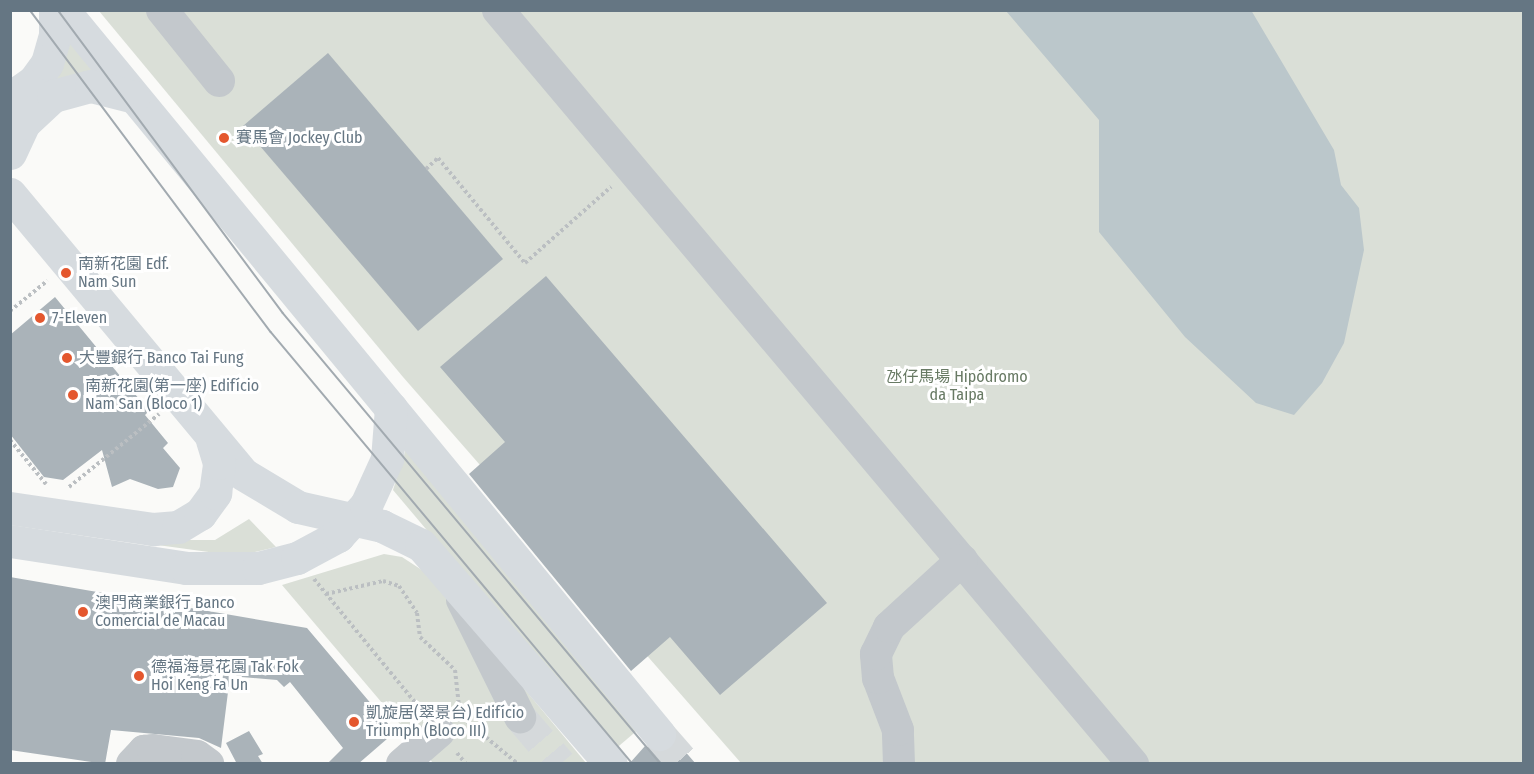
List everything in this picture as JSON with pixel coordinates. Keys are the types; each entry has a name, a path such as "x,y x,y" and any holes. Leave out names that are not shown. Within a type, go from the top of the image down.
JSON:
{"main road":[{"path":"10,98 34,81 46,63 55,34 55,10"},
{"path":"63,10 659,734"},
{"path":"10,153 24,123 53,96 91,86 134,97"},
{"path":"11,193 234,465 263,490 298,507 406,535 449,574 611,764"},
{"path":"10,541 186,568 258,568 297,558 338,536 355,520 383,471 391,408"},
{"path":"10,508 65,507 158,530 192,520 210,502 219,479 217,453 206,431"}],"street":[{"path":"162,10 219,81"},
{"path":"498,10 1133,764"},
{"path":"899,764 898,730 878,678 876,654 889,627 962,560"},
{"path":"449,574 520,717"},
{"path":"402,764 450,724"},
{"path":"132,764 150,750 197,756 208,764"}],"path":[{"path":"426,169 438,158 525,263 632,169"},
{"path":"10,311 68,264"},
{"path":"10,440 65,507 178,398"},
{"path":"297,558 326,594 450,724 518,764"},
{"path":"326,594 383,581 399,586 417,613 420,637 455,670 450,724 466,764"}],"green space":[{"name":"氹仔馬場 Hipódromo da Taipa","path":"99,11 1523,11 1523,763 741,763 403,377"},
{"path":"69,38 93,69 11,110"},
{"path":"406,449 640,728 613,751 393,490"},
{"path":"10,514 187,540 215,540 249,519 276,547 238,556 11,525"},
{"path":"384,554 402,557 431,576 586,763 433,763 282,585"}],"shaded area":[{"path":"1251,10 1334,150 1341,185 1359,208 1364,250 1344,343 1322,383 1294,415 1256,403 1185,337 1099,232 1099,120 1006,11"}],"building":[{"path":"328,53 503,259 418,331 243,126"},
{"path":"546,276 827,603 720,695 670,637 631,671 469,474 505,442 440,367"},
{"name":"南新花園(第一座) Edifício Nam San (Bloco 1)","path":"55,297 149,411 145,415 168,443 163,448 180,468 173,487 158,489 130,479 112,487 102,450 63,480 44,477 10,434 10,335"},
{"name":"德福海景花園 Tak Fok Hoi Keng Fa Un","path":"10,577 307,628 395,732 358,764 327,764 343,748 290,682 284,687 277,680 230,676 221,748 199,738 111,730 105,764 10,750"},
{"path":"249,731 263,754 258,756 263,764 237,764 226,743"},
{"path":"676,741 696,764 629,764 645,746 663,752"}],"tunnel":[{"path":"520,717 560,764"},
{"path":"659,734 685,764"}],"tram line":[{"path":"30,10 271,332 633,764"},
{"path":"58,10 283,313 661,764"}],"place":[{"name":"賽馬會 Jockey Club","path":"224,138"},
{"name":"南新花園 Edf. Nam Sun","path":"66,273"},
{"name":"7-Eleven","path":"40,318"},
{"name":"大豐銀行 Banco Tai Fung","path":"67,358"},
{"name":"南新花園(第一座) Edifício Nam San (Bloco 1)","path":"73,395"},
{"name":"澳門商業銀行 Banco Comercial de Macau","path":"83,612"},
{"name":"德福海景花園 Tak Fok Hoi Keng Fa Un","path":"139,676"},
{"name":"凱旋居(翠景台) Edifício Triumph (Bloco III)","path":"354,722"}]}
